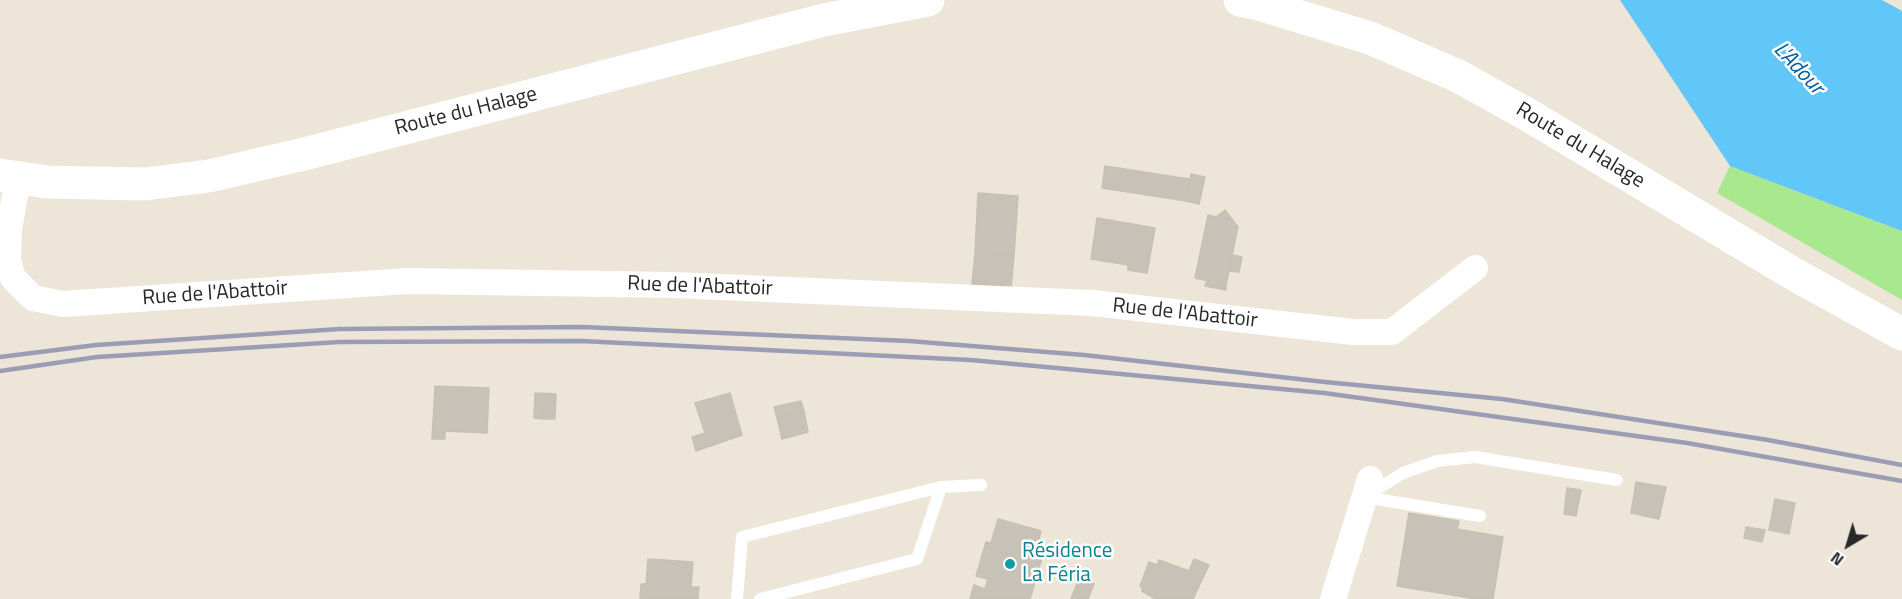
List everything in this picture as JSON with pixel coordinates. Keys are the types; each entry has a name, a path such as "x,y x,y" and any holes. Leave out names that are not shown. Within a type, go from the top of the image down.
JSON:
{"main road":[{"name":"Route du Halage","path":"9,177 75,184 145,184 209,176 308,153 825,20 928,0"},
{"name":"Route du Halage","path":"1240,0 1370,38 1458,76 1530,116 1792,273 1902,334"}],"street":[{"name":"Rue de l'Abattoir","path":"9,177 8,260 13,278 33,298 63,304 408,281 674,285 1092,303 1353,332 1392,332 1475,268"},
{"path":"1333,599 1367,488"}],"lane":[{"path":"1367,488 1437,461 1475,457 1617,480"},
{"path":"737,599 742,537 941,488 981,485"},
{"path":"760,599 917,559 941,488"},
{"path":"1367,488 1480,516"}],"green space":[{"path":"1730,166 1902,231 1902,300 1717,193"}],"water":[{"name":"L'Adour","path":"1620,0 1882,0 1902,11 1902,231 1730,166"}],"building":[{"path":"1105,166 1189,179 1186,201 1102,188"},
{"path":"1191,174 1205,177 1199,204 1186,201"},
{"path":"978,193 1018,196 1014,256 975,253"},
{"path":"1225,210 1238,227 1226,285 1195,278 1208,215 1216,217"},
{"path":"1097,218 1155,228 1147,273 1128,270 1128,265 1091,259"},
{"path":"975,253 1014,256 1011,288 972,284"},
{"path":"1232,255 1242,257 1239,272 1229,271"},
{"path":"1207,280 1226,285 1226,290 1205,286"},
{"path":"435,386 489,388 487,433 445,431 445,439 432,439"},
{"path":"535,393 539,393 543,419 534,418"},
{"path":"539,393 556,394 555,419 543,419"},
{"path":"730,393 742,435 696,451 692,437 705,433 695,403"},
{"path":"801,401 804,411 777,418 774,407"},
{"path":"804,411 808,432 782,439 777,418"},
{"path":"1636,482 1666,487 1659,519 1631,513"},
{"path":"1567,488 1581,490 1576,516 1564,514"},
{"path":"1775,499 1795,503 1789,534 1769,530"},
{"path":"1409,513 1459,521 1457,529 1503,537 1493,599 1476,599 1397,586"},
{"name":"Résidence La Féria","path":"998,519 1041,531 1035,556 1042,558 1030,599 970,599 974,585 985,589 988,579 976,576 986,542 991,543"},
{"path":"1746,527 1765,530 1762,542 1744,538"},
{"path":"648,559 693,562 691,587 699,587 698,599 640,599 641,584 646,584"},
{"path":"1194,559 1209,565 1193,599 1155,599 1142,591 1140,586 1149,562 1157,565 1159,560 1189,571"},
{"path":"1079,578 1094,584 1088,599 1071,599"}],"railway":[{"path":"0,357 96,345 340,329 582,327 909,341 1084,355 1502,399 1768,440 1902,465"},
{"path":"0,371 97,357 339,342 581,341 971,360 1324,393 1687,443 1902,481"}],"place":[{"name":"Résidence La Féria","path":"1010,564"}]}
